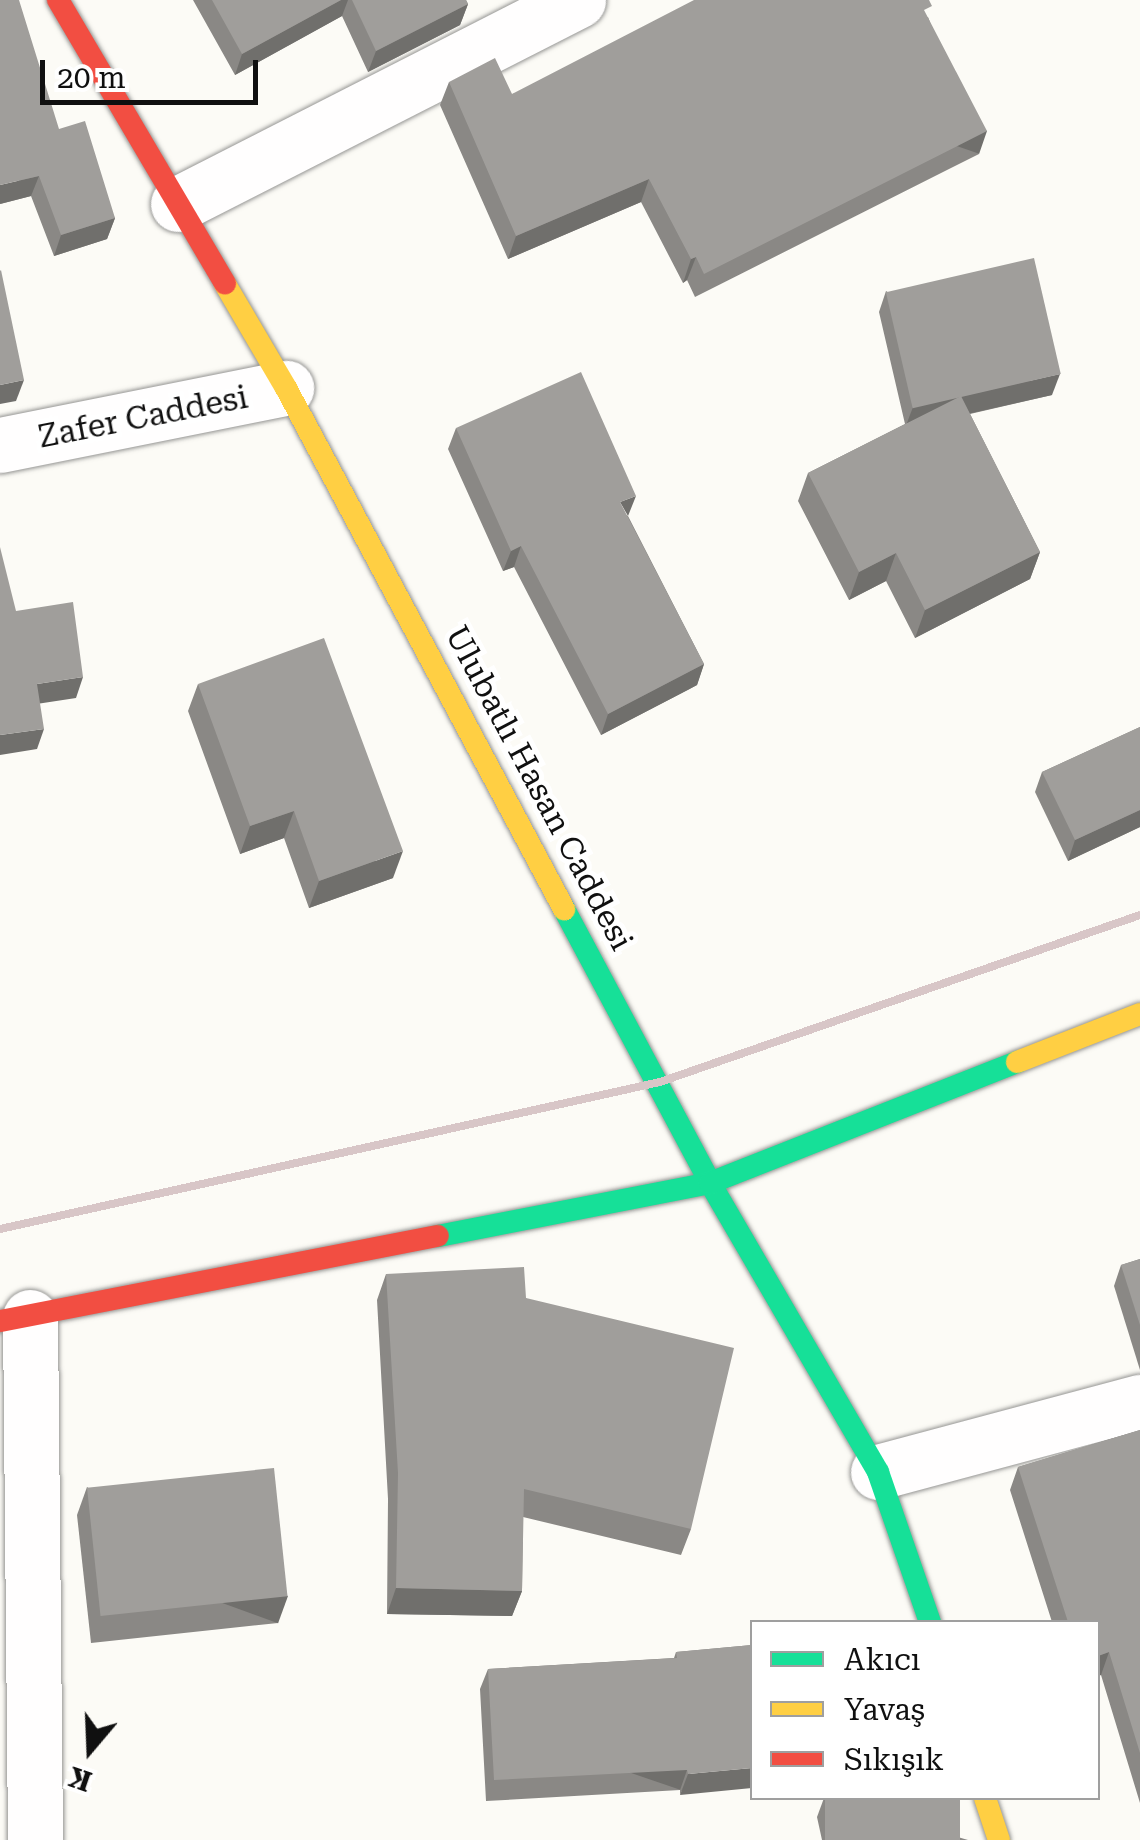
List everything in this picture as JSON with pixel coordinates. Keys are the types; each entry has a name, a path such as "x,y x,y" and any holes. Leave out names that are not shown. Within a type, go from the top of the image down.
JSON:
{"street":[{"name":"Ulubatlı Hasan Caddesi","path":"58,0 286,388 710,1182 878,1472 929,1620"},
{"path":"178,204 578,0"},
{"name":"Zafer Caddesi","path":"0,445 286,388"},
{"path":"35,1840 15,1319 710,1182 1140,1014"},
{"path":"878,1472 1140,1402"},
{"path":"987,1800 999,1840"}],"building":[{"path":"0,0 19,0 59,129 85,121 115,218 61,235 39,176 0,185"},
{"path":"212,0 341,0 242,54"},
{"path":"352,0 466,0 468,4 376,51"},
{"path":"694,0 929,0 932,6 924,10 987,131 704,274 696,257 691,259 649,179 516,236 449,82 495,58 512,94"},
{"path":"1034,258 1061,374 913,408 886,292"},
{"path":"0,271 24,380 0,385"},
{"path":"581,372 636,496 620,502 704,664 608,714 521,546 511,551 456,428"},
{"path":"961,396 1040,552 925,610 896,553 859,572 808,473"},
{"path":"0,547 16,611 73,602 83,677 37,684 44,729 0,735"},
{"path":"324,638 403,851 319,881 294,811 250,826 198,684"},
{"path":"1140,727 1140,810 1075,840 1042,772"},
{"path":"1140,1259 1140,1325 1121,1265"},
{"path":"524,1267 526,1298 734,1348 691,1529 524,1489 522,1591 396,1588 398,1473 386,1274"},
{"path":"1140,1430 1140,1753 1109,1652 1100,1655 1100,1620 1067,1620 1018,1467"},
{"path":"274,1468 287,1596 101,1616 87,1488"},
{"path":"750,1645 750,1768 494,1780 488,1669 677,1658 676,1652"},
{"path":"825,1800 960,1800 960,1840 825,1840"}],"railway":[{"path":"0,1229 660,1082 1140,915"}],"traffic: fast":[{"path":"564,909 710,1183 878,1472 929,1620"},
{"path":"438,1236 710,1183 1017,1062"}],"traffic: slow":[{"path":"225,284 286,388 564,909"},
{"path":"1017,1062 1140,1014"},
{"path":"986,1800 999,1840"}],"traffic: jam":[{"path":"58,0 225,284"},
{"path":"0,1321 438,1236"}]}
